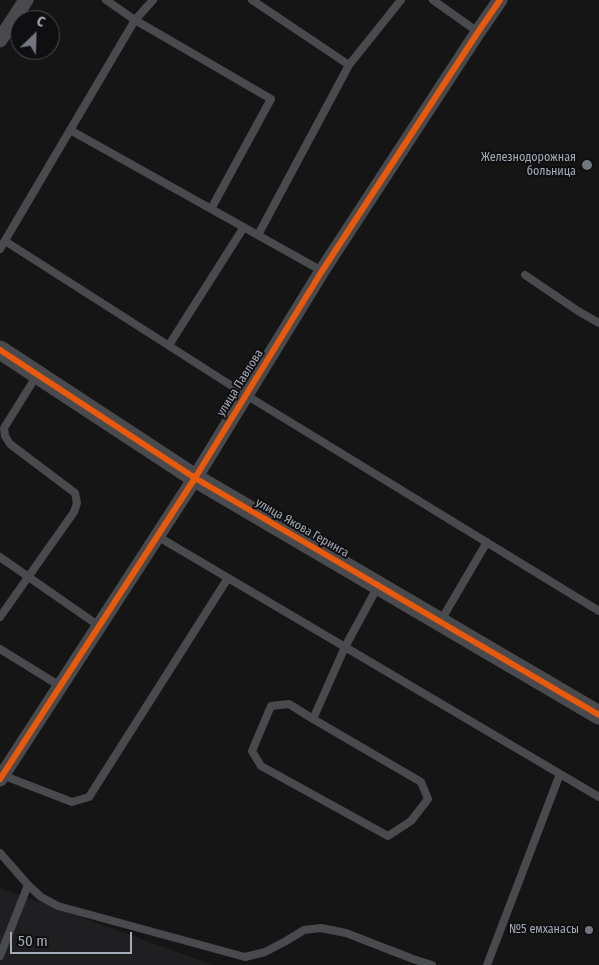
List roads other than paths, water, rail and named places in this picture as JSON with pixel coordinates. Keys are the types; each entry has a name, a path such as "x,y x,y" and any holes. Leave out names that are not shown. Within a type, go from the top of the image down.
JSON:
{"street":[{"path":"0,40 26,0"},
{"name":"улица Павлова","path":"1,777 195,478 322,271 500,0"},
{"name":"улица Якова Геринга","path":"0,350 195,478 599,715"}],"lane":[{"path":"106,0 135,20 271,99 211,209"},
{"path":"0,249 135,20 153,0"},
{"path":"252,0 349,65"},
{"path":"258,235 349,65 401,0"},
{"path":"432,0 478,32"},
{"path":"70,130 322,271"},
{"path":"169,346 244,227"},
{"path":"5,241 246,394 599,611"},
{"path":"525,275 599,323"},
{"path":"0,618 74,512 77,504 75,493 10,444 5,436 4,428 37,374"},
{"path":"157,536 599,797"},
{"path":"440,622 487,542"},
{"path":"0,557 99,626"},
{"path":"1,777 72,802 89,797 228,578"},
{"path":"313,719 345,647 378,586"},
{"path":"0,649 60,686"},
{"path":"289,704 313,719 421,782 428,799 411,822 388,836 261,766 252,751 271,706 289,704"},
{"path":"487,965 560,774"},
{"path":"0,853 41,897 58,906 245,957 265,952 304,930 321,928 346,933 432,965"},
{"path":"0,956 28,885"}],"place":[{"name":"Железнодорожная больница","path":"587,165"},
{"name":"№5 емханасы","path":"589,930"}]}
